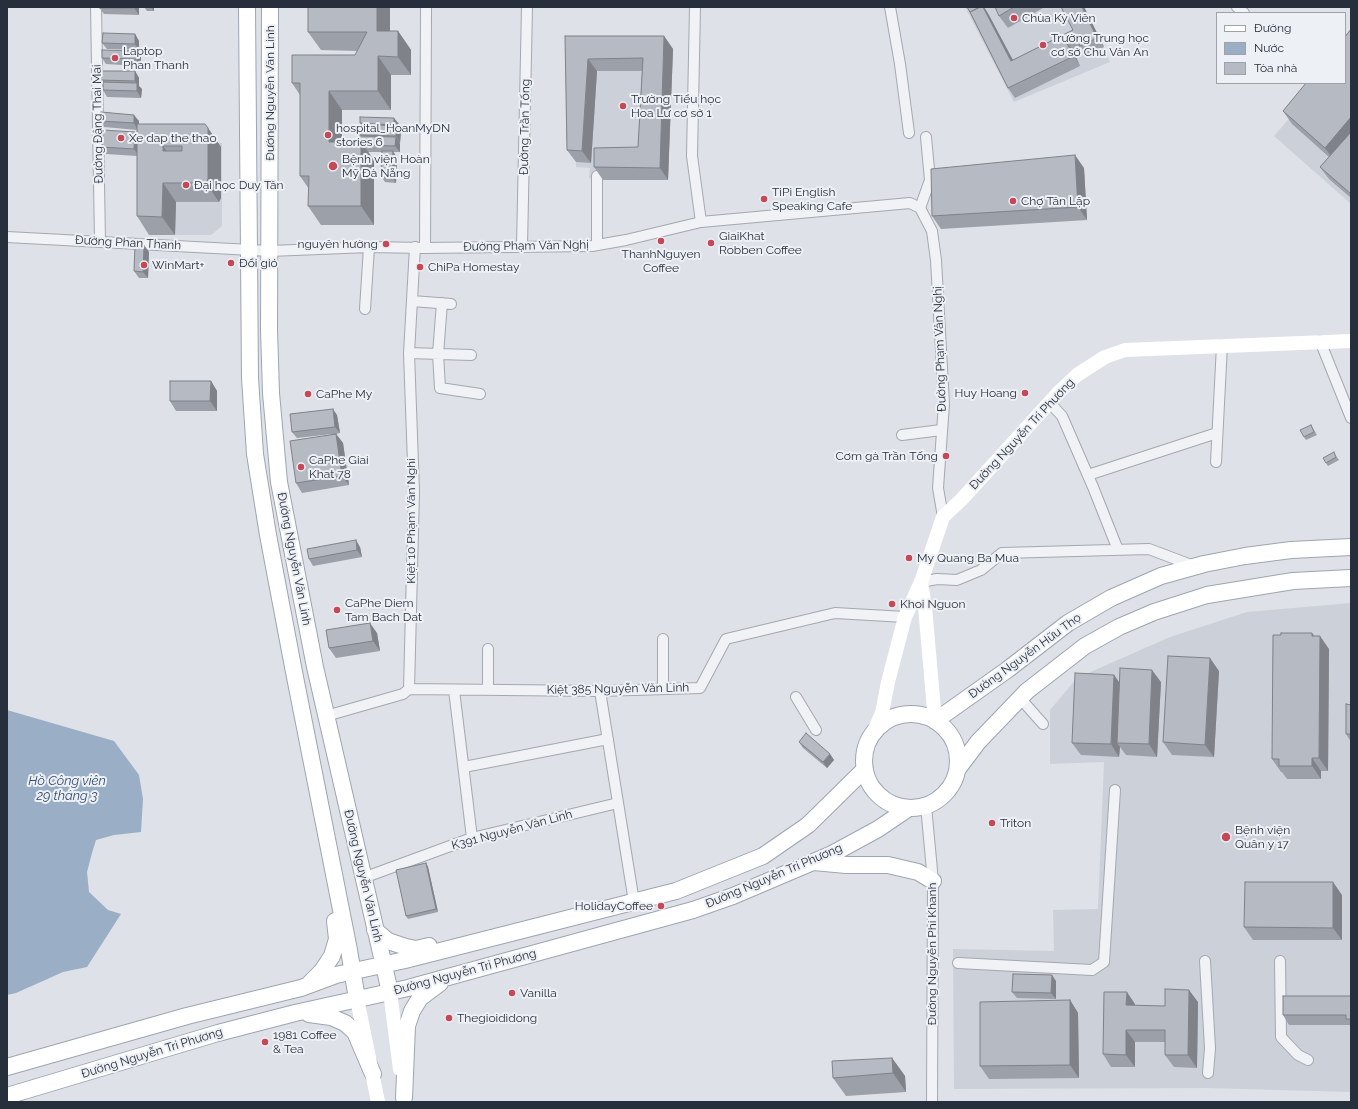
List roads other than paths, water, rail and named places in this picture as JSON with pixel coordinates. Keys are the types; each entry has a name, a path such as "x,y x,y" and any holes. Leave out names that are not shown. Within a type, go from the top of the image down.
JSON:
{"main road":[{"name":"Đường Nguyễn Văn Linh","path":"247,7 250,378 253,428 259,484 357,999"},
{"name":"Đường Nguyễn Văn Linh","path":"270,7 271,393 279,482 315,667 362,878 390,992"},
{"path":"268,535 288,531"},
{"name":"Đường Nguyễn Hữu Thọ","path":"935,721 1007,670 1068,623 1111,598 1161,576 1194,566 1245,556 1284,551 1351,547"},
{"path":"957,770 957,756 953,742 946,730 935,721 920,715 906,714 882,724 873,733 867,744 864,757 868,780 880,797 898,807 909,808 926,806 937,800 946,792 953,782 957,770 978,742 1020,698 1053,670 1085,646 1119,627 1154,612 1207,595 1293,581 1351,578"},
{"path":"294,672 315,667"},
{"name":"Đường Nguyễn Tri Phương","path":"7,1067 187,1016 309,985 352,972 676,891 763,856 808,825 865,769"},
{"name":"Đường Nguyễn Tri Phương","path":"7,1096 218,1033 296,1013 390,992 692,910 732,896 832,854 878,829 909,808"},
{"path":"812,862 846,866 888,865 918,872 933,881"},
{"path":"309,985 322,971 332,956 336,939 334,873"},
{"path":"375,930 388,941 406,947 416,948 441,944 455,946"},
{"path":"404,1100 406,1031 412,1011 420,998 450,976"},
{"path":"296,1013 331,1017 345,1023 355,1032 372,1074"}],"street":[{"name":"Đường Đặng Thai Mai","path":"96,7 100,241"},
{"name":"Kiệt 10 Phạm Văn Nghi","path":"409,689 414,491 409,353 412,301 420,248 426,7"},
{"name":"Đường Trần Tống","path":"522,246 527,7"},
{"path":"694,7 692,156 701,222"},
{"path":"890,7 900,64 909,133"},
{"path":"920,208 930,180 926,137"},
{"path":"597,176 597,244"},
{"name":"Đường Phạm Văn Nghị","path":"248,250 270,251 369,247 420,248 597,244 626,240 701,222 910,203 920,208 932,231 936,260 944,404 938,488 943,517"},
{"name":"Đường Phan Thanh","path":"7,237 248,250"},
{"path":"365,309 369,247"},
{"path":"412,301 447,304 438,354 440,388 480,394"},
{"path":"1320,341 1351,418"},
{"name":"Đường Nguyễn Tri Phương","path":"873,733 882,713 888,682 905,617 921,582 943,517 962,500 1049,402 1077,375 1105,357 1125,350 1320,341 1351,341"},
{"path":"1216,462 1222,345"},
{"path":"409,353 471,355"},
{"path":"1049,402 1062,416 1088,475 1118,550"},
{"path":"902,435 941,430"},
{"path":"1088,475 1218,433"},
{"path":"921,582 937,579 957,580 981,570 1002,553 1149,549 1194,566"},
{"name":"Đường Nguyễn Tri Phương","path":"921,582 925,606 935,721"},
{"name":"Kiệt 385 Nguyễn Văn Linh","path":"326,716 403,694 409,689 600,691 700,688 726,639 835,613 905,617"},
{"path":"663,639 663,689"},
{"path":"488,649 488,690"},
{"path":"454,690 472,838"},
{"path":"600,691 634,902"},
{"path":"796,697 816,730"},
{"path":"1020,698 1043,724"},
{"path":"464,767 608,740"},
{"path":"958,963 1092,970 1104,962 1114,790"},
{"name":"K391 Nguyễn Văn Linh","path":"362,878 472,838 618,803"},
{"name":"Đường Nguyễn Phi Khanh","path":"926,806 933,881 932,1102"},
{"path":"1205,961 1210,1048 1208,1073"},
{"path":"1280,961 1281,1037 1298,1056 1308,1060"},
{"name":"Đường Nguyễn Văn Linh","path":"390,992 404,1100"},
{"name":"Đường Nguyễn Văn Linh","path":"357,999 378,1102"}],"water":[{"name":"Hồ Công viên 29 tháng 3","path":"7,710 114,741 139,775 143,799 141,832 114,835 96,840 87,872 89,892 108,910 121,914 87,967 63,972 16,993 7,995"}],"place":[{"name":"Chùa Kỳ Viên","path":"1014,18"},
{"name":"Trường Trung học cơ sở Chu Văn An","path":"1043,45"},
{"name":"Laptop Phan Thanh","path":"115,58"},
{"name":"Trường Tiểu học Hoa Lư cơ sở 1","path":"623,106"},
{"name":"hospital_HoanMyDN stories 6","path":"328,135"},
{"name":"Xe dap the thao","path":"121,138"},
{"name":"Bệnh viện Hoàn Mỹ Đà Nẵng","path":"333,166"},
{"name":"Đại học Duy Tân","path":"186,185"},
{"name":"TiPi English Speaking Cafe","path":"764,199"},
{"name":"Chợ Tân Lập","path":"1013,201"},
{"name":"ThanhNguyen Coffee","path":"661,241"},
{"name":"GiaiKhat Robben Coffee","path":"711,243"},
{"name":"nguyên hường","path":"386,244"},
{"name":"Đổi gió","path":"231,263"},
{"name":"WinMart+","path":"144,265"},
{"name":"ChiPa Homestay","path":"420,267"},
{"name":"Huy Hoang","path":"1025,393"},
{"name":"CaPhe My","path":"308,394"},
{"name":"Cơm gà Trần Tống","path":"946,456"},
{"name":"CaPhe Giai Khat 78","path":"301,467"},
{"name":"My Quang Ba Mua","path":"909,558"},
{"name":"Khoi Nguon","path":"892,604"},
{"name":"CaPhe Diem Tam Bach Dat","path":"337,610"},
{"name":"Triton","path":"992,823"},
{"name":"Bệnh viện Quân y 17","path":"1226,837"},
{"name":"HolidayCoffee","path":"661,906"},
{"name":"Vanilla","path":"512,993"},
{"name":"Thegioididong","path":"449,1018"},
{"name":"1981 Coffee & Tea","path":"265,1042"}]}
